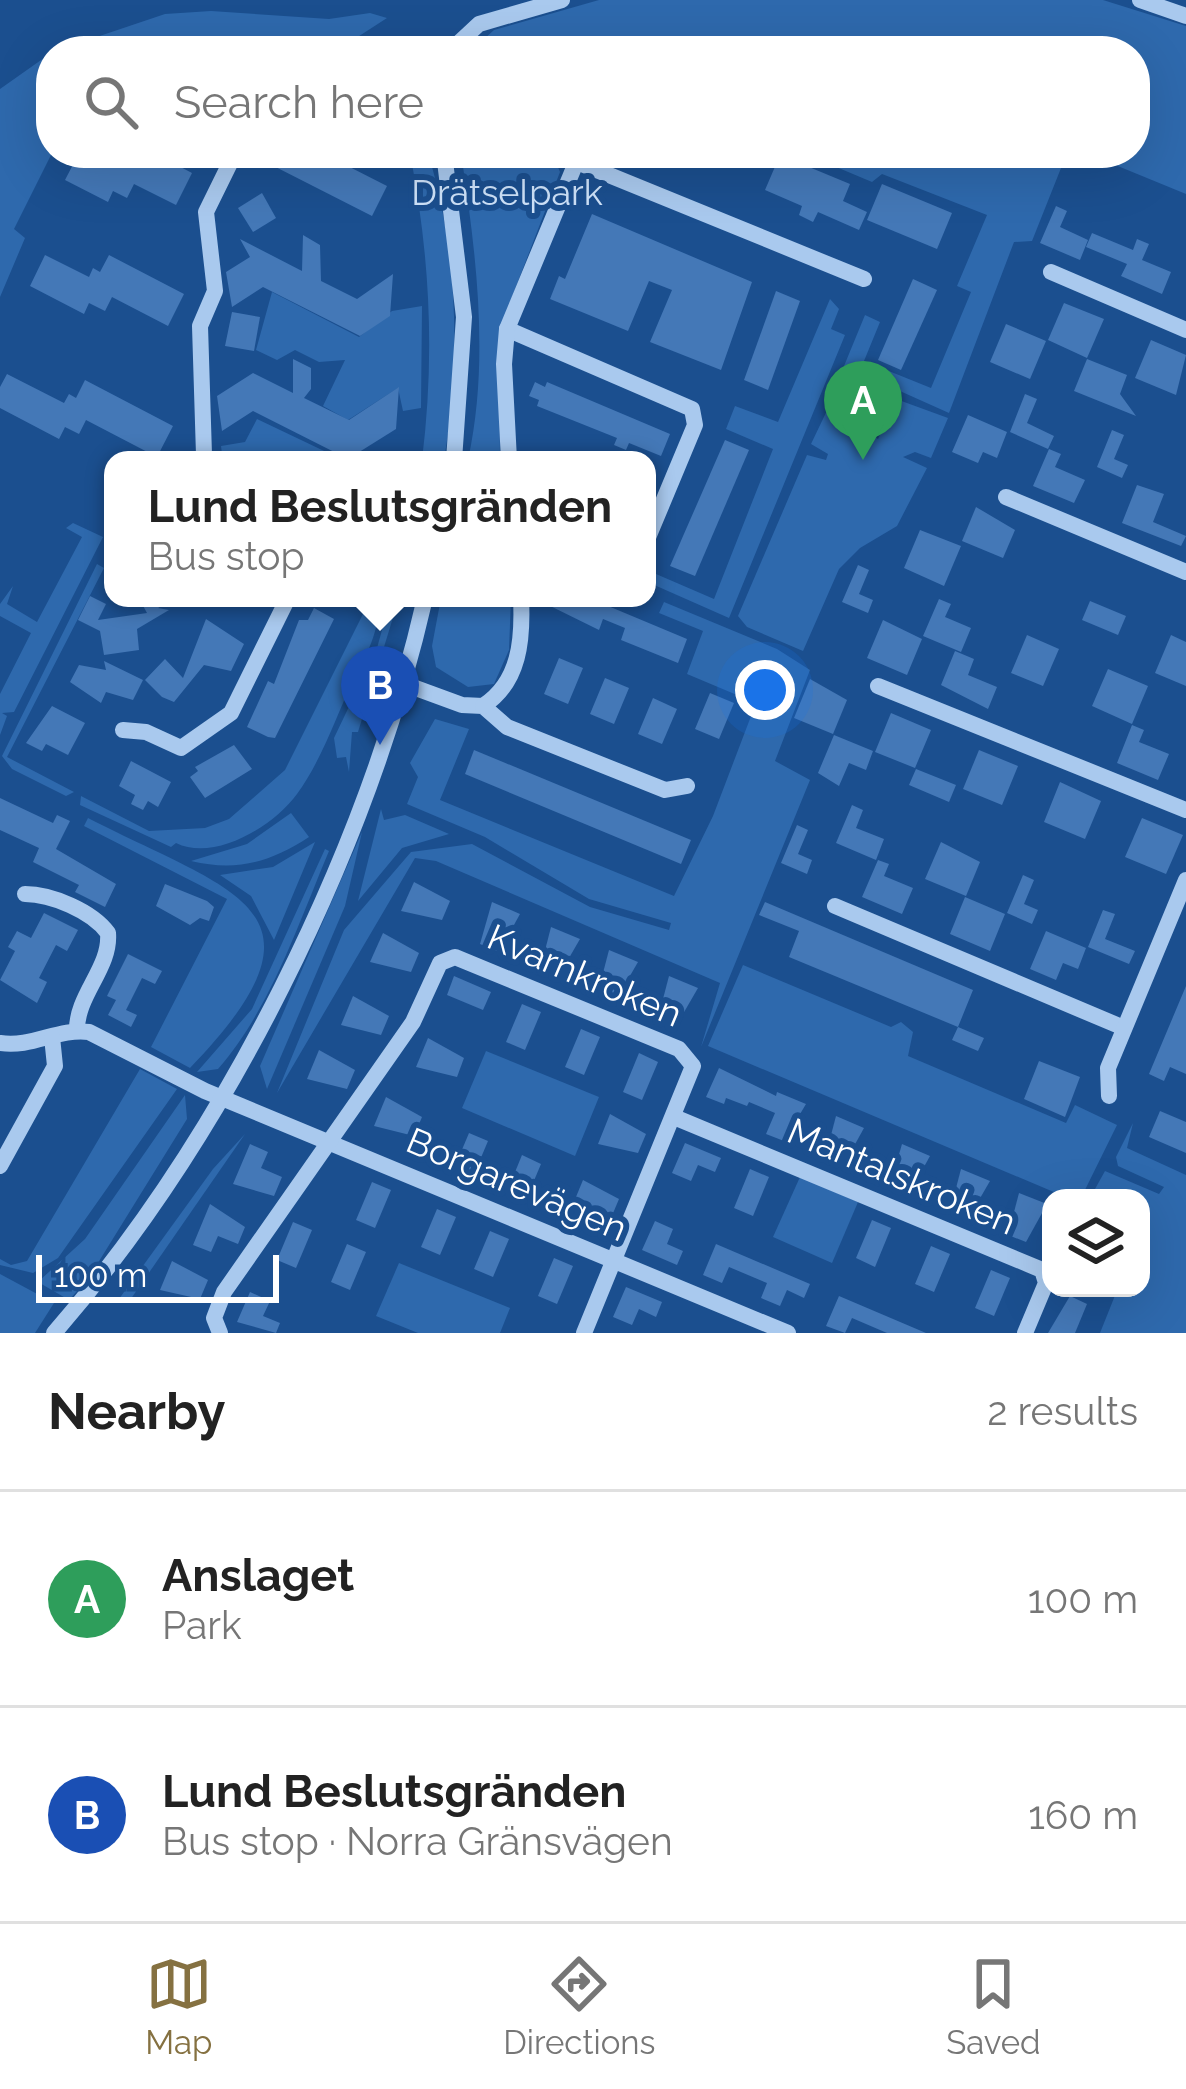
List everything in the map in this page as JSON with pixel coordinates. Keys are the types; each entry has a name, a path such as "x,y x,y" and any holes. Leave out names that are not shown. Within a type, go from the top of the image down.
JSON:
{"street":[{"path":"462,36 496,16 562,0"},
{"path":"1140,0 1186,16"},
{"path":"204,451 200,338 215,291 206,212 228,168"},
{"path":"446,168 464,317 455,451"},
{"path":"509,451 507,329 574,168"},
{"path":"602,168 864,279"},
{"path":"1051,272 1186,330"},
{"path":"507,329 692,409 694,425 656,518"},
{"path":"1006,496 1186,572"},
{"path":"123,730 146,732 181,748 231,713 284,607"},
{"path":"54,1333 137,1225 255,1041 303,941 402,682 423,607"},
{"path":"484,706 505,688 515,667 520,607"},
{"path":"402,682 462,705 484,706 507,727 665,790 687,786"},
{"path":"878,686 1186,810"},
{"path":"1109,1096 1108,1069 1186,880"},
{"path":"0,1043 25,1045 77,1031 78,1010 108,950 107,933 95,920 42,894 25,894"},
{"path":"835,906 1124,1028"},
{"name":"Kvarnkroken","path":"328,1141 412,1022 440,962 455,957 686,1054 693,1066 584,1333"},
{"name":"Borgarevägen","path":"77,1031 220,1096 788,1333"},
{"path":"0,1166 6,1137 55,1066 52,1037"},
{"name":"Mantalskroken","path":"674,1117 1042,1270 1046,1283 1025,1333"},
{"path":"220,1333 214,1318 220,1299 328,1141"}],"green space":[{"path":"599,0 1103,0 1186,26 1186,194 1123,168 1150,168 1150,36 487,36 494,30"},
{"path":"211,11 329,19 370,13 387,18 359,36 100,36 165,14"},
{"path":"36,64 36,168 44,168 14,229 25,238 0,297 0,89"},
{"path":"412,168 432,168 446,229 454,306 453,383 445,451 423,451 428,306"},
{"name":"Drätselpark","path":"463,168 558,168 499,331 500,451 470,451 478,384 476,268"},
{"path":"839,168 1061,168 1032,241 1014,242 949,413 844,366 865,315 880,322 864,361 931,388 971,292 957,286 987,215 882,174 872,182"},
{"path":"272,292 359,337 392,311 422,306 421,408 403,411 398,388 348,420 323,406 345,360 319,362 295,350 277,360 256,350"},
{"path":"830,299 839,309 831,329 845,335 729,618 656,586 656,574 714,599 773,449 726,429 735,406 778,422"},
{"path":"844,375 886,393 872,435 878,439 896,399 948,418 931,458 915,452 903,457 927,468 897,526 860,548 839,569 803,651 747,627 738,616 807,455 826,460 828,454 811,444"},
{"path":"257,419 324,451 222,451 221,446 245,442"},
{"path":"73,523 103,537 14,712 2,713 7,716 0,735 0,694 31,633 0,616 0,604 13,586 7,604 37,622 82,537 66,528"},
{"path":"97,564 104,568 7,757 74,792 66,796 12,769 2,756"},
{"path":"664,602 777,649 810,670 775,761 810,780 701,1047 720,983 436,861 415,858 277,1093 344,930 411,852 472,844 590,907 669,930 671,923 589,899 485,837 407,804 418,777 410,763 435,719 469,729 440,800 674,896 713,816 756,703 687,674 703,631 659,613"},
{"path":"366,607 381,607 373,637 353,668 355,676 306,781 258,829 225,845 191,848 176,843 171,847 80,805 81,796 149,831 205,828 229,819 285,770"},
{"path":"388,607 396,607 358,732 352,732 349,772 346,757 337,758 334,738 377,648"},
{"path":"439,607 511,607 509,650 494,684 468,687 436,667 432,646"},
{"path":"381,809 384,820 405,815 449,834 402,848 358,901"},
{"path":"291,813 309,837 281,853 239,865 191,861 247,844"},
{"path":"88,818 225,888 251,912 263,939 259,972 236,1015 190,1068 151,1047 227,899 84,826"},
{"path":"362,832 345,906 267,1089 260,1066"},
{"path":"315,842 274,940 251,896 220,875 273,867"},
{"path":"325,849 329,851 294,936 253,1020 218,1069 197,1072 252,1009"},
{"path":"743,965 891,1027 901,1022 913,1032 908,1056 1066,1123 1075,1105 1117,1125 1085,1189 1047,1189 708,1046"},
{"path":"486,1051 599,1097 575,1156 462,1108"},
{"path":"140,1069 177,1089 58,1258 33,1273 0,1265 0,1259 11,1265 27,1261"},
{"path":"185,1095 187,1119 88,1279 69,1300 38,1282 85,1239"},
{"path":"1133,1123 1127,1148 1186,1175 1186,1333 1100,1333 1114,1297 1150,1297 1150,1190 1159,1194 1164,1187 1118,1166 1116,1157"},
{"path":"245,1134 128,1303 119,1299 213,1169"},
{"path":"1105,1171 1147,1189 1095,1189"},
{"path":"800,1177 858,1202 832,1263 773,1237"},
{"path":"399,1263 510,1308 500,1333 418,1333 376,1316"},
{"path":"0,1274 54,1303 35,1333 0,1333"}],"building":[{"path":"71,168 182,168 192,173 176,205 134,184 127,198 113,191 108,202 65,180"},
{"path":"278,168 352,168 387,186 372,216"},
{"path":"774,168 811,168 850,184 843,201 867,212 859,230 818,212 813,222 799,215 802,206 765,190"},
{"path":"882,184 952,213 937,249 867,220"},
{"path":"262,193 276,218 253,232 238,208"},
{"path":"1056,206 1067,211 1060,227 1088,240 1080,260 1040,243"},
{"path":"592,214 752,282 721,370 650,342 672,290 649,281 628,331 550,299 559,276 565,279"},
{"path":"1092,233 1133,250 1137,239 1149,244 1142,260 1171,272 1162,294 1121,276 1127,264 1086,247"},
{"path":"303,235 320,245 321,281 357,299 393,274 390,316 360,336 263,287 232,307 226,272 250,257 240,239 302,271"},
{"path":"45,255 89,277 93,268 100,272 109,255 184,294 168,326 112,297 105,311 89,303 84,314 30,286"},
{"path":"913,279 937,290 901,370 878,360"},
{"path":"776,291 800,301 768,390 744,380"},
{"path":"1064,303 1104,319 1087,358 1048,340"},
{"path":"232,312 260,317 254,351 225,346"},
{"path":"1006,324 1046,341 1030,379 990,362"},
{"path":"1151,340 1186,355 1176,395 1135,378"},
{"path":"293,359 311,368 311,389 304,398 349,420 399,387 396,429 361,451 332,451 253,411 222,431 217,396 253,373 293,393"},
{"path":"1087,359 1127,375 1120,394 1136,416 1074,391"},
{"path":"7,374 64,403 69,394 76,398 85,380 173,426 160,451 145,451 86,420 79,434 65,427 59,439 0,408 0,387"},
{"path":"535,382 545,387 547,382 670,434 661,456 629,443 626,450 614,445 617,438 537,406 539,400 529,396"},
{"path":"1025,394 1037,399 1027,423 1054,436 1048,449 1010,432"},
{"path":"968,415 1007,432 997,458 983,452 978,463 952,452"},
{"path":"1112,430 1124,435 1114,459 1128,465 1122,478 1097,467"},
{"path":"725,440 749,450 695,576 670,566"},
{"path":"1049,449 1061,454 1055,467 1085,480 1074,503 1033,486"},
{"path":"1137,485 1164,494 1153,522 1186,536 1181,546 1122,523"},
{"path":"976,507 1015,530 1003,558 962,541"},
{"path":"920,530 961,546 944,586 904,568"},
{"path":"858,565 869,570 859,594 873,600 868,613 842,602"},
{"path":"90,596 104,603 98,620 147,613 144,607 169,610 137,629 139,650 104,655 100,631 78,620"},
{"path":"939,599 951,604 945,617 971,628 961,652 923,636"},
{"path":"1090,601 1126,616 1118,635 1082,620"},
{"path":"552,607 611,607 687,639 678,663 621,640 625,628 603,619 599,630"},
{"path":"314,608 334,619 275,738 268,737 247,727 268,681 274,684 299,620 308,620"},
{"path":"206,619 244,644 231,671 204,665 174,702 162,697 145,680 165,659 183,678"},
{"path":"883,620 922,639 907,675 867,658"},
{"path":"1027,635 1059,649 1043,686 1011,673"},
{"path":"1171,635 1186,642 1186,686 1155,673"},
{"path":"955,651 974,659 968,675 997,687 988,709 941,685"},
{"path":"559,658 583,668 568,704 544,694"},
{"path":"104,661 143,680 133,700 106,692 101,703 70,682 79,665 106,670"},
{"path":"1108,669 1148,686 1132,724 1092,706"},
{"path":"605,678 629,688 614,724 590,714"},
{"path":"810,679 847,700 833,734 794,718"},
{"path":"710,693 734,703 719,739 695,729"},
{"path":"653,698 677,709 662,744 638,734"},
{"path":"52,706 85,723 68,755 46,744 42,751 26,743"},
{"path":"891,713 931,730 915,768 875,752"},
{"path":"1132,725 1144,730 1139,742 1169,754 1158,780 1117,763"},
{"path":"834,735 873,751 866,770 849,763 839,786 818,773"},
{"path":"234,745 252,769 205,798 190,777 198,771 195,767"},
{"path":"474,750 691,840 681,864 465,774"},
{"path":"979,750 1018,766 1002,805 963,789"},
{"path":"131,761 171,782 158,807 148,801 143,810 131,804 135,795 119,786"},
{"path":"916,769 956,785 949,802 909,785"},
{"path":"1060,782 1101,801 1085,839 1044,822"},
{"path":"0,798 53,823 57,815 70,821 56,849 116,884 105,907 75,892 79,885 33,862 39,848 0,830"},
{"path":"852,805 863,810 856,828 884,839 876,860 836,843"},
{"path":"1142,818 1183,835 1166,874 1125,857"},
{"path":"797,825 808,830 798,854 812,860 807,874 781,863"},
{"path":"941,842 980,862 966,896 925,879"},
{"path":"878,860 889,864 884,876 913,888 902,914 862,897"},
{"path":"1023,875 1034,880 1024,904 1038,910 1032,924 1007,913"},
{"path":"414,882 450,901 442,920 401,911"},
{"path":"165,884 207,901 214,907 209,921 200,918 190,925 156,906"},
{"path":"965,897 1005,914 990,951 950,934"},
{"path":"492,902 520,914 499,952 480,944"},
{"path":"765,902 973,990 958,1027 789,957 799,931 759,915"},
{"path":"1103,910 1115,914 1105,939 1135,951 1129,964 1088,947"},
{"path":"44,913 78,930 67,951 56,945 39,978 47,982 37,1003 0,980 15,951 8,947 17,931 31,938"},
{"path":"551,927 580,939 558,977 540,970"},
{"path":"1046,931 1086,948 1078,969 1063,963 1056,980 1030,969"},
{"path":"383,933 419,953 411,972 370,962"},
{"path":"609,950 638,962 616,1000 598,992"},
{"path":"128,954 162,971 155,984 142,978 126,1010 137,1015 131,1027 108,1015 116,1000 107,996"},
{"path":"454,976 491,992 483,1010 447,995"},
{"path":"669,976 698,988 676,1026 658,1018"},
{"path":"1186,986 1186,1074 1170,1067 1164,1081 1149,1074"},
{"path":"353,996 389,1016 381,1035 341,1025"},
{"path":"522,1004 541,1012 525,1050 506,1042"},
{"path":"958,1027 984,1038 978,1051 952,1040"},
{"path":"581,1029 600,1037 584,1075 565,1067"},
{"path":"428,1038 464,1058 457,1077 416,1067"},
{"path":"319,1050 355,1070 347,1089 307,1079"},
{"path":"639,1053 658,1062 642,1100 623,1092"},
{"path":"1039,1061 1080,1077 1065,1117 1024,1099"},
{"path":"719,1068 776,1096 777,1092 806,1104 784,1141 766,1134 775,1113 749,1102 747,1106 726,1098 724,1104 706,1097"},
{"path":"386,1097 422,1117 414,1136 374,1126"},
{"path":"1160,1111 1186,1122 1186,1153 1149,1137"},
{"path":"610,1114 646,1134 638,1153 598,1144"},
{"path":"836,1116 864,1128 843,1166 825,1158"},
{"path":"469,1133 488,1141 472,1179 453,1171"},
{"path":"685,1143 721,1158 715,1172 698,1165 691,1181 672,1173"},
{"path":"250,1144 268,1152 261,1168 282,1177 274,1196 233,1184"},
{"path":"902,1144 930,1156 909,1194 890,1186"},
{"path":"522,1155 541,1164 525,1202 506,1194"},
{"path":"750,1169 769,1177 753,1216 734,1208"},
{"path":"961,1169 990,1181 968,1219 950,1211"},
{"path":"583,1180 619,1199 611,1218 571,1209"},
{"path":"372,1182 391,1190 375,1228 356,1220"},
{"path":"1019,1193 1042,1202 1042,1213 1026,1242 1008,1235"},
{"path":"210,1204 245,1227 238,1244 218,1236 211,1252 193,1245"},
{"path":"437,1209 456,1217 440,1255 421,1247"},
{"path":"872,1220 891,1228 875,1267 856,1258"},
{"path":"655,1221 673,1229 667,1244 683,1251 677,1265 642,1250"},
{"path":"293,1222 312,1230 296,1268 277,1260"},
{"path":"490,1231 509,1239 493,1277 474,1269"},
{"path":"347,1244 366,1252 350,1290 331,1282"},
{"path":"716,1244 810,1284 804,1298 787,1290 780,1306 761,1298 767,1283 729,1267 722,1283 703,1275"},
{"path":"931,1246 950,1254 934,1292 915,1284"},
{"path":"554,1258 573,1266 557,1304 538,1296"},
{"path":"172,1261 208,1280 200,1299 160,1290"},
{"path":"991,1270 1010,1278 994,1316 975,1308"},
{"path":"626,1287 662,1302 656,1317 639,1309 632,1325 613,1317"},
{"path":"250,1292 270,1301 263,1316 280,1323 276,1333 237,1322"},
{"path":"839,1296 926,1333 887,1333 852,1318 845,1333 826,1326"},
{"path":"1069,1297 1087,1304 1075,1333 1048,1333"}],"place":[{"name":"Anslaget","path":"863,460"},
{"name":"Lund Beslutsgränden","path":"380,745"}]}
